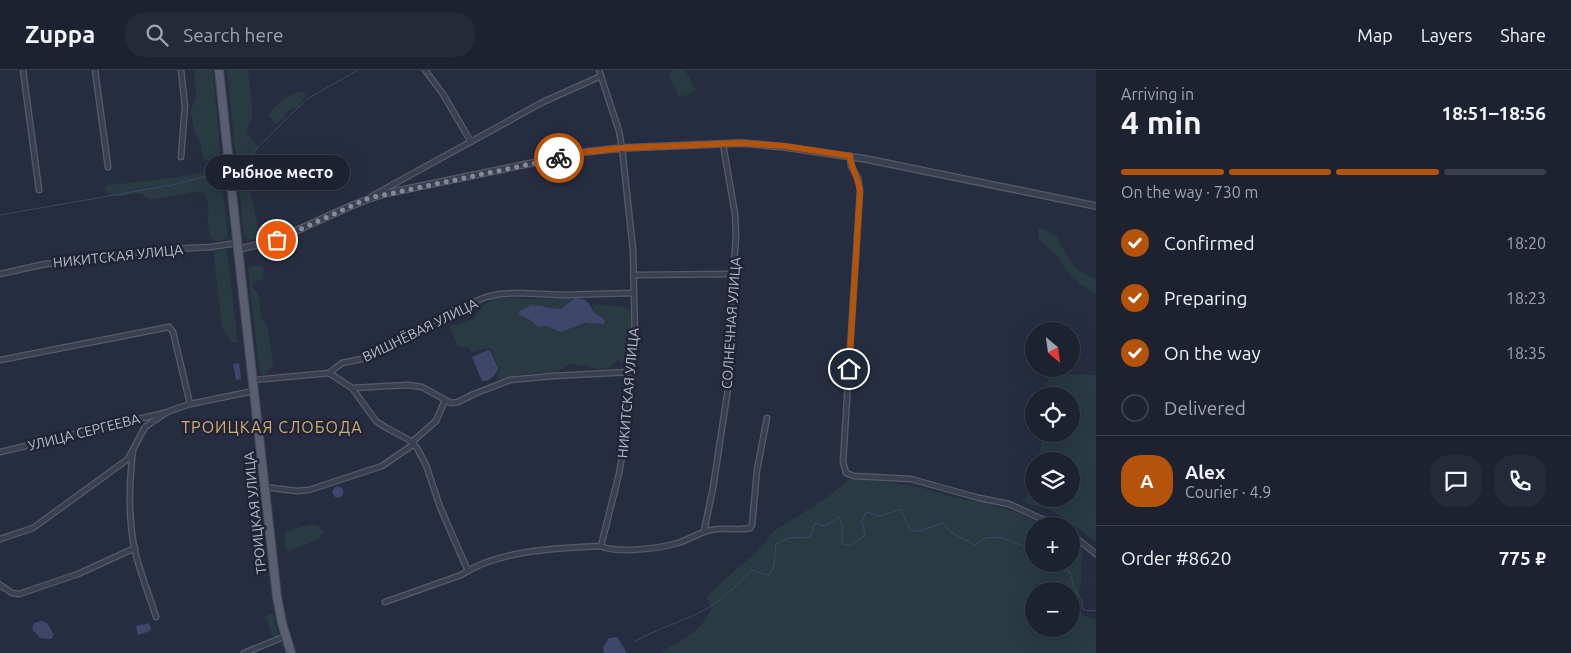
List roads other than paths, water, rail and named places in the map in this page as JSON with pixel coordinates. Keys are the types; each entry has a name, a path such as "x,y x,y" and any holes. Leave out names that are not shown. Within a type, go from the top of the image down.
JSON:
{"main road":[{"name":"ТРОИЦКАЯ УЛИЦА","path":"219,70 277,597 291,653"}],"street":[{"path":"23,70 38,190"},
{"path":"95,70 108,166"},
{"path":"181,157 186,106 182,70"},
{"path":"425,70 443,94 471,142"},
{"name":"НИКИТСКАЯ УЛИЦА","path":"599,70 620,131 633,250 635,337 624,445 619,474 601,546"},
{"path":"237,246 259,246 277,240 369,198 543,102 601,76"},
{"path":"369,198 585,152 622,148 723,144 769,145 850,156 1096,206"},
{"name":"СОЛНЕЧНАЯ УЛИЦА","path":"704,531 714,488 731,368 736,235 735,214 723,144"},
{"path":"850,156 852,166 858,178 860,191 843,462 846,473 854,476 911,480 1009,504 1037,517"},
{"name":"НИКИТСКАЯ УЛИЦА","path":"0,274 45,264 86,261 153,250 237,246"},
{"path":"634,275 734,274"},
{"name":"ВИШНЁВАЯ УЛИЦА","path":"329,373 342,363 367,358 452,311 486,297 518,293 563,295 634,293"},
{"path":"0,360 169,327 173,332 190,404"},
{"path":"352,388 422,386 451,403 458,402 510,380 631,372"},
{"path":"253,380 329,373 352,388 376,421 413,443 424,461 440,507 468,571"},
{"path":"0,539 33,528 128,459 145,427 167,412 190,404 254,391"},
{"path":"264,487 297,491 310,490 382,466 413,443 436,420 445,400"},
{"name":"УЛИЦА СЕРГЕЕВА","path":"0,452 167,412"},
{"path":"385,602 461,575 508,555 563,547 601,546 606,549 627,549 660,546 678,543 712,529 750,528 752,525 757,470 767,418"},
{"path":"133,447 129,492 135,548 156,617"},
{"path":"1080,541 1096,554"},
{"path":"0,585 12,593 19,594 78,574 135,548"},
{"path":"244,653 286,636"}],"water":[{"path":"575,298 588,302 596,314 604,319 604,324 585,323 561,332 546,326 538,327 532,321 519,314 519,311 531,305 561,309"},
{"path":"488,350 491,352 498,368 492,378 482,381 472,357"},
{"path":"239,363 241,379 236,380 233,364"},
{"path":"338,486 344,492 338,498 332,492"},
{"path":"42,621 47,623 54,635 51,639 40,638 32,629 34,623"},
{"path":"149,623 150,631 138,635 136,626"},
{"path":"617,637 627,653 604,653 603,647 609,638"}],"waterway":[{"path":"238,171 258,147 307,99 358,70"},
{"path":"0,215 177,184 222,172"},
{"path":"634,642 708,608 731,591 751,570 769,575 774,565 776,544 788,538 810,537 815,523 825,526 839,517 842,525 842,544 851,546 865,535 862,521 866,512 881,516 900,509 911,531 920,531 943,523 952,533 975,545 986,538 1000,537 1025,547"},
{"path":"1070,572 1073,585 1082,601 1083,610 1096,611"}],"place":[{"name":"Рыбное место","path":"277,240"}],"district":[{"name":"ТРОИЦКАЯ СЛОБОДА","path":"272,427"}]}
